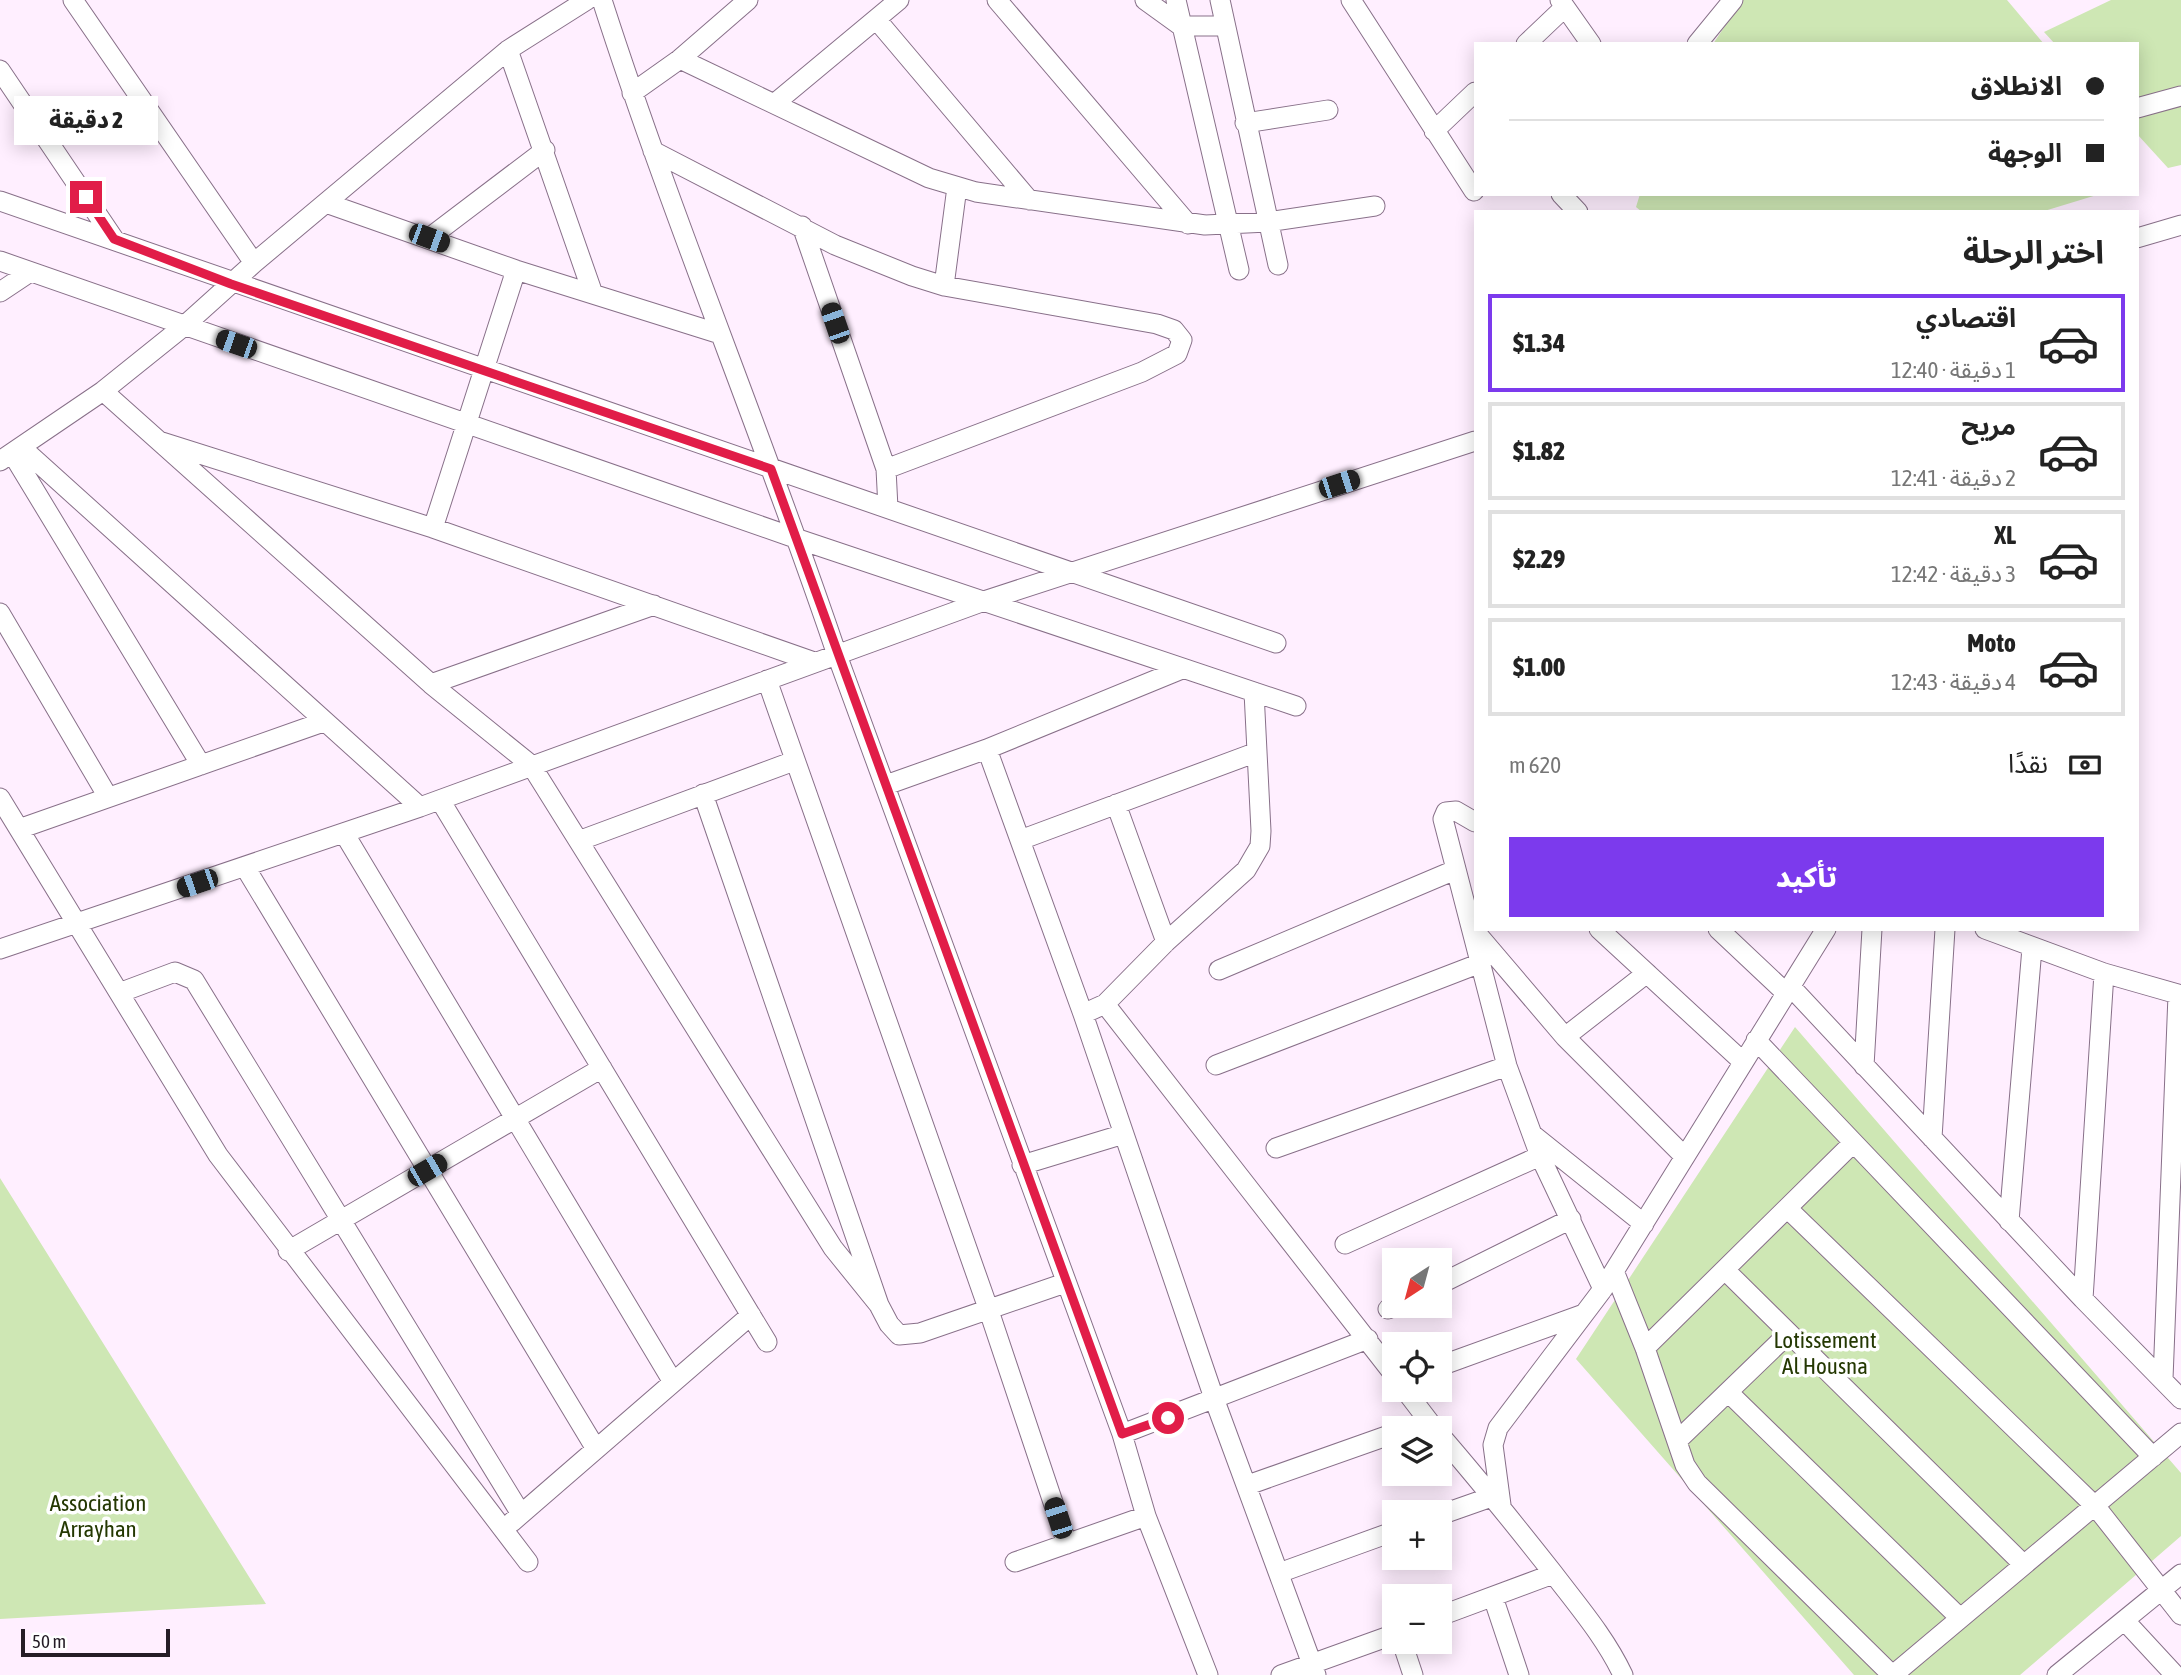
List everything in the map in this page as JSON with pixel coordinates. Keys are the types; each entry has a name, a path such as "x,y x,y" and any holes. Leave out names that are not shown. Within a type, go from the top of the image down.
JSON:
{"street":[{"path":"73,0 254,263"},
{"path":"11,454 103,391 184,326 254,263 508,50 587,0"},
{"path":"602,0 653,151 798,538 837,655 1122,1434 1146,1516 1208,1675"},
{"path":"632,93 680,59 748,0"},
{"path":"774,104 899,0"},
{"path":"997,0 1188,224"},
{"path":"1146,0 1181,26 1225,26"},
{"path":"1175,0 1238,271"},
{"path":"1220,0 1278,265"},
{"path":"1351,0 1474,191"},
{"path":"1699,42 1733,0"},
{"path":"1528,42 1562,4 1590,42"},
{"path":"876,19 1029,200"},
{"path":"508,50 593,294"},
{"path":"680,59 929,178 957,187 1188,224 1268,222 1375,206"},
{"path":"0,70 114,239"},
{"path":"2139,107 2181,96"},
{"path":"1434,131 1472,100"},
{"path":"1245,123 1328,110"},
{"path":"429,238 545,150"},
{"path":"653,151 870,261 944,286 1157,324 1180,335 1182,347 1164,362 886,469"},
{"path":"944,286 957,187"},
{"path":"1563,196 1576,210"},
{"path":"0,201 114,239 231,284 1276,643"},
{"path":"326,204 516,270 720,334"},
{"path":"2139,237 2181,225"},
{"path":"802,226 886,469 888,508"},
{"path":"0,261 798,538 987,600 1182,670 1296,706"},
{"path":"433,528 486,371 516,270"},
{"path":"0,292 30,272"},
{"path":"103,391 431,684 531,765 581,840 833,1248 879,1305 894,1331 905,1336 1065,1283"},
{"path":"155,439 433,528 814,662"},
{"path":"0,949 440,800 987,600 1474,441"},
{"path":"11,454 420,807"},
{"path":"11,454 201,765"},
{"path":"431,684 654,606"},
{"path":"0,613 108,797"},
{"path":"886,785 987,749 1182,670"},
{"path":"767,680 988,1308 1067,1544"},
{"path":"1083,1014 1104,1004 1166,942 1246,870 1256,856 1261,831 1254,692"},
{"path":"19,829 323,722"},
{"path":"987,749 1023,839 1214,1401 1248,1485 1314,1670"},
{"path":"1023,839 1257,752"},
{"path":"581,840 794,761"},
{"path":"703,794 879,1305"},
{"path":"0,798 218,1156 528,1562"},
{"path":"440,800 767,1342"},
{"path":"1116,804 1166,942"},
{"path":"1474,821 1456,811 1446,812 1443,818 1478,964 1507,1066 1531,1134 1603,1289"},
{"path":"344,833 673,1382"},
{"path":"245,867 596,1449"},
{"path":"1219,970 1455,870"},
{"path":"1471,926 1474,930"},
{"path":"1475,931 1565,1037 1684,1156"},
{"path":"1601,931 1742,1061"},
{"path":"1720,931 1789,991 1864,1066 2181,1399"},
{"path":"1497,1501 1493,1445 1498,1428 1603,1289 1825,931"},
{"path":"1864,1066 1871,931"},
{"path":"1932,1138 1945,931"},
{"path":"1990,931 2104,973 2179,995 2163,1379"},
{"path":"2009,1221 2032,948"},
{"path":"1216,1065 1478,964"},
{"path":"119,993 175,972 194,980 339,1221 522,1514"},
{"path":"1565,1037 1647,973"},
{"path":"2083,1299 2104,973"},
{"path":"1104,1004 1382,1358"},
{"path":"1756,1040 1852,1144 2153,1457"},
{"path":"1276,1148 1507,1066"},
{"path":"288,1251 602,1068"},
{"path":"1022,1165 1124,1134"},
{"path":"1531,1134 1644,1224"},
{"path":"1645,1348 1852,1144"},
{"path":"1345,1244 1540,1156"},
{"path":"1787,1208 2096,1507 2181,1615"},
{"path":"1452,1278 1571,1219"},
{"path":"1725,1270 2024,1565"},
{"path":"1614,1271 1645,1348 1685,1465 1713,1500 1893,1675 2181,1433"},
{"path":"1452,1362 1585,1314"},
{"path":"503,1530 751,1315"},
{"path":"1676,1441 1789,1333"},
{"path":"1122,1434 1214,1401 1368,1339"},
{"path":"1728,1392 1960,1618"},
{"path":"441,1449 468,1429"},
{"path":"1248,1485 1382,1438"},
{"path":"1452,1453 1497,1501 1609,1648 1623,1675"},
{"path":"1452,1512 1497,1501"},
{"path":"1015,1562 1146,1516"},
{"path":"1279,1573 1382,1536"},
{"path":"1452,1612 1553,1574"},
{"path":"2058,1675 2181,1574"},
{"path":"1493,1597 1519,1675"},
{"path":"2125,1621 2175,1675"},
{"path":"1281,1675 1314,1670 1382,1640"},
{"path":"1406,1654 1413,1675"}],"green space":[{"path":"1742,0 2007,0 2042,42 1714,42"},
{"path":"2111,0 2181,0 2181,165 2168,168 2139,136 2139,42 2053,42 2044,32"},
{"path":"1639,196 2093,196 2048,210 1640,210 1636,207"},
{"name":"Lotissement Al Housna","path":"1795,1027 2181,1473 2181,1536 2020,1675 1854,1675 1576,1359"},
{"name":"Association Arrayhan","path":"0,1178 266,1604 0,1619"}],"route":[{"path":"86,197 114,239 231,284 771,469 1122,1434 1168,1418"}]}
